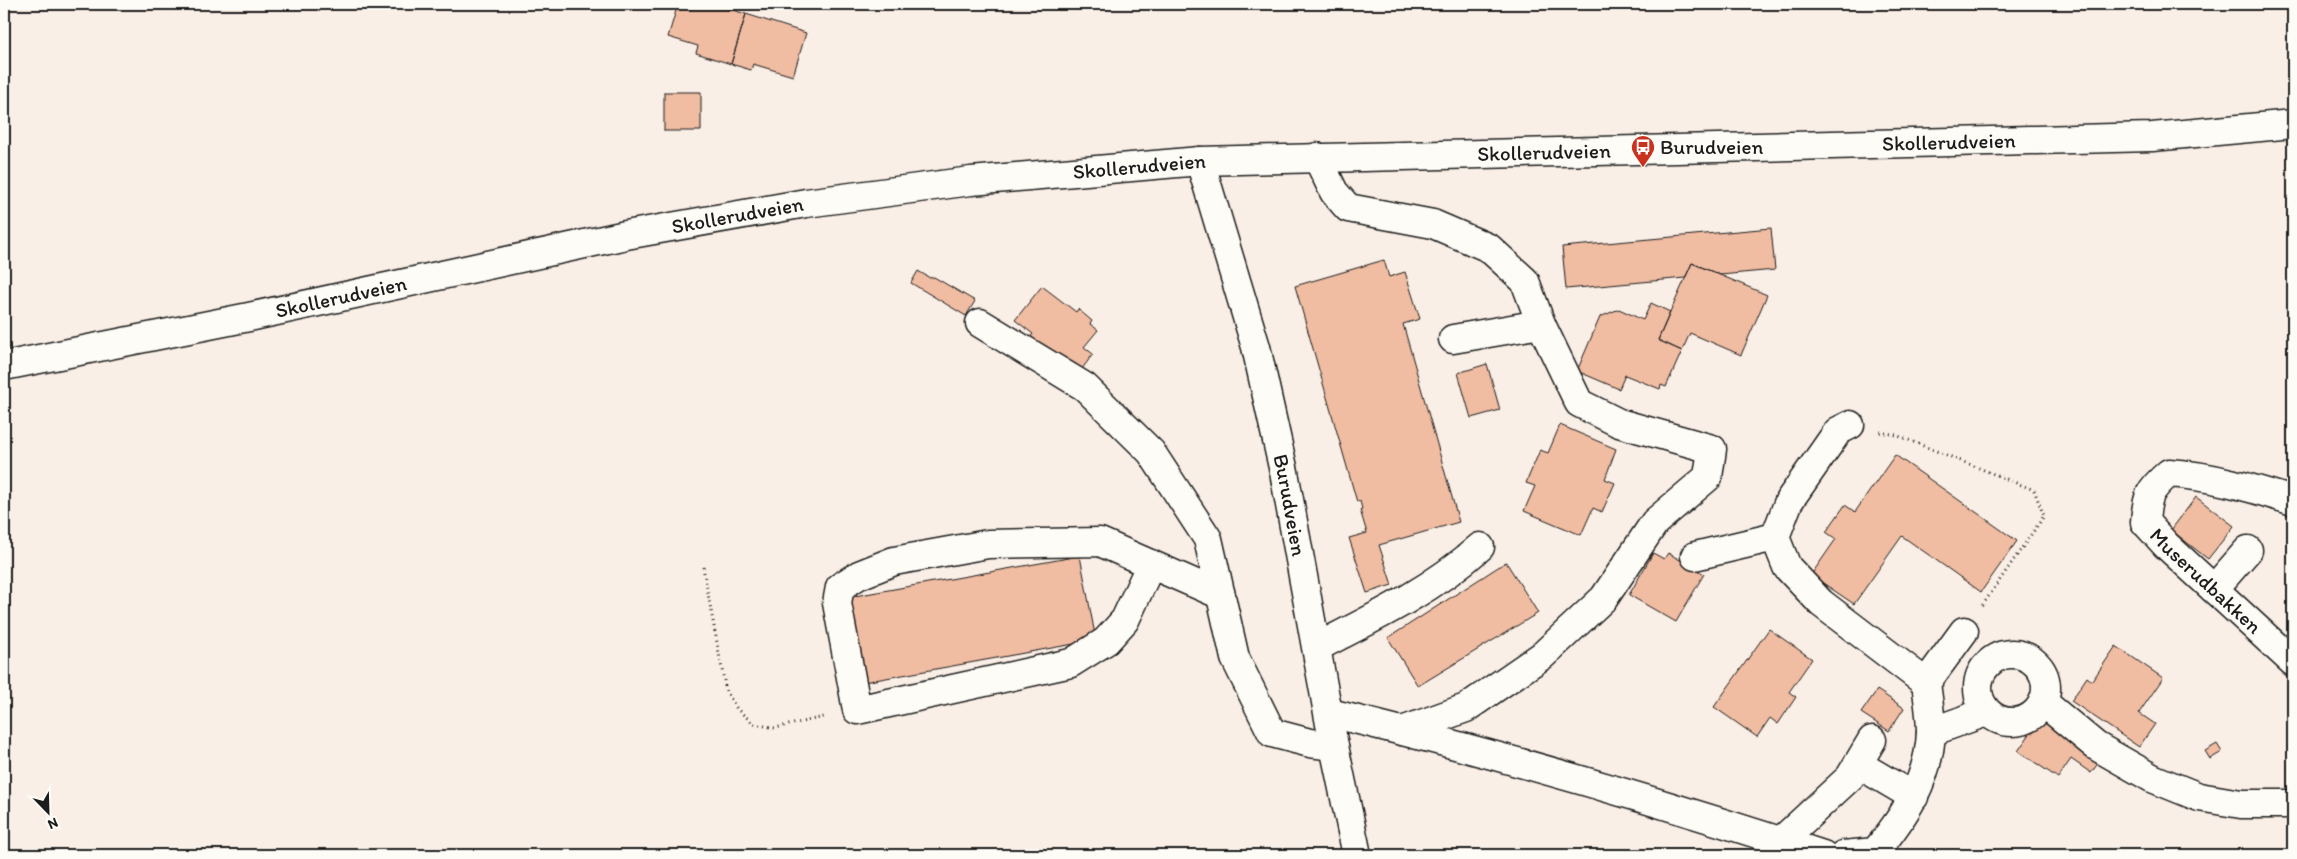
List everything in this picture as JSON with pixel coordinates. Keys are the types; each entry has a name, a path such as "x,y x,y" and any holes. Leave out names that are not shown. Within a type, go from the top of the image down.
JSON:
{"street":[{"name":"Skollerudveien","path":"4,366 249,317 626,235 797,204 971,182 1200,161 2152,137 2293,124"},
{"path":"1317,157 1334,192 1348,208 1433,224 1489,248 1525,281 1541,324 1578,402 1619,423 1712,449 1708,477 1656,522 1604,598 1543,655 1466,708 1402,731"},
{"name":"Burudveien","path":"1200,161 1256,347 1284,472 1330,713 1334,746 1357,855"},
{"path":"980,323 1085,387 1151,452 1208,539 1235,658 1272,733 1310,743 1334,746"},
{"path":"1453,339 1541,324"},
{"path":"1850,425 1838,431 1789,501 1775,537 1787,567 1821,603 1926,682"},
{"name":"Muserudbakken","path":"2293,501 2254,488 2202,475 2169,473 2153,486 2146,504 2145,522 2166,545 2293,662"},
{"path":"1694,556 1775,537"},
{"path":"1151,564 1126,620 1106,641 1071,663 857,710 837,603 840,587 858,575 894,561 988,544 1100,542 1151,564 1221,595"},
{"path":"1317,647 1404,603 1460,565 1480,547"},
{"path":"2214,588 2248,550"},
{"path":"1842,855 1875,852 1899,823 1914,797 1925,772 1931,732 1926,682 1964,631"},
{"path":"2014,653 2025,656 2041,669 2045,680 2046,692 2043,702 2036,712 2020,721 2007,722 1996,719 1986,712 1980,701 1977,690 1979,675 1986,665 2002,654 2014,653"},
{"path":"2043,702 2096,746 2152,778 2199,797 2241,804 2293,804"},
{"path":"1931,732 1986,712"},
{"path":"1330,713 1402,731 1732,825 1823,855"},
{"path":"1781,841 1850,777 1872,740"},
{"path":"1858,764 1914,797"}],"path":[{"path":"1850,425 1896,435 2034,490 2044,516 1964,631"},
{"path":"703,567 726,691 737,709 754,724 775,728 857,710"}],"building":[{"path":"678,4 713,4 746,14 731,64 696,53 698,46 668,37"},
{"path":"746,14 806,33 793,76 753,64 751,70 731,64"},
{"path":"664,92 701,92 701,131 664,131"},
{"path":"1771,228 1775,270 1720,275 1692,263 1685,278 1566,289 1562,247"},
{"path":"1384,260 1389,277 1405,272 1420,319 1403,324 1459,522 1379,545 1392,585 1367,593 1349,538 1367,533 1360,510 1362,509 1360,501 1357,502 1295,286"},
{"path":"1692,263 1767,295 1741,355 1690,333 1682,351 1658,340"},
{"path":"918,271 930,278 934,277 975,301 966,316 911,283"},
{"path":"1042,286 1076,312 1078,309 1092,321 1090,324 1098,330 1084,347 1093,354 1076,377 1028,340 1033,334 1015,320"},
{"path":"1651,303 1670,312 1658,340 1682,351 1666,387 1661,385 1660,389 1625,375 1619,389 1577,371 1600,317 1619,309 1643,320"},
{"path":"1487,364 1500,410 1471,418 1458,373"},
{"path":"1560,425 1616,449 1605,479 1615,483 1602,512 1593,508 1581,535 1524,511 1535,486 1526,483 1540,450 1548,453"},
{"path":"1895,455 2017,541 1981,592 1902,536 1854,604 1811,575 1836,539 1826,532 1845,505 1855,512"},
{"path":"2196,497 2234,526 2208,559 2171,530"},
{"path":"1653,553 1664,559 1668,553 1704,574 1676,622 1629,595"},
{"path":"1080,556 1096,640 864,682 849,597"},
{"path":"1506,562 1538,613 1418,686 1388,638"},
{"path":"1769,629 1812,659 1789,692 1796,697 1778,724 1770,718 1757,737 1714,707"},
{"path":"2116,646 2163,678 2139,713 2155,724 2139,747 2071,701 2087,677 2092,681"},
{"path":"1877,690 1904,708 1889,731 1861,713"},
{"path":"2041,718 2099,762 2091,773 2071,759 2058,778 2018,751"},
{"path":"2217,744 2222,752 2210,759 2205,751"}],"place":[{"name":"Burudveien","path":"1643,168"}]}
